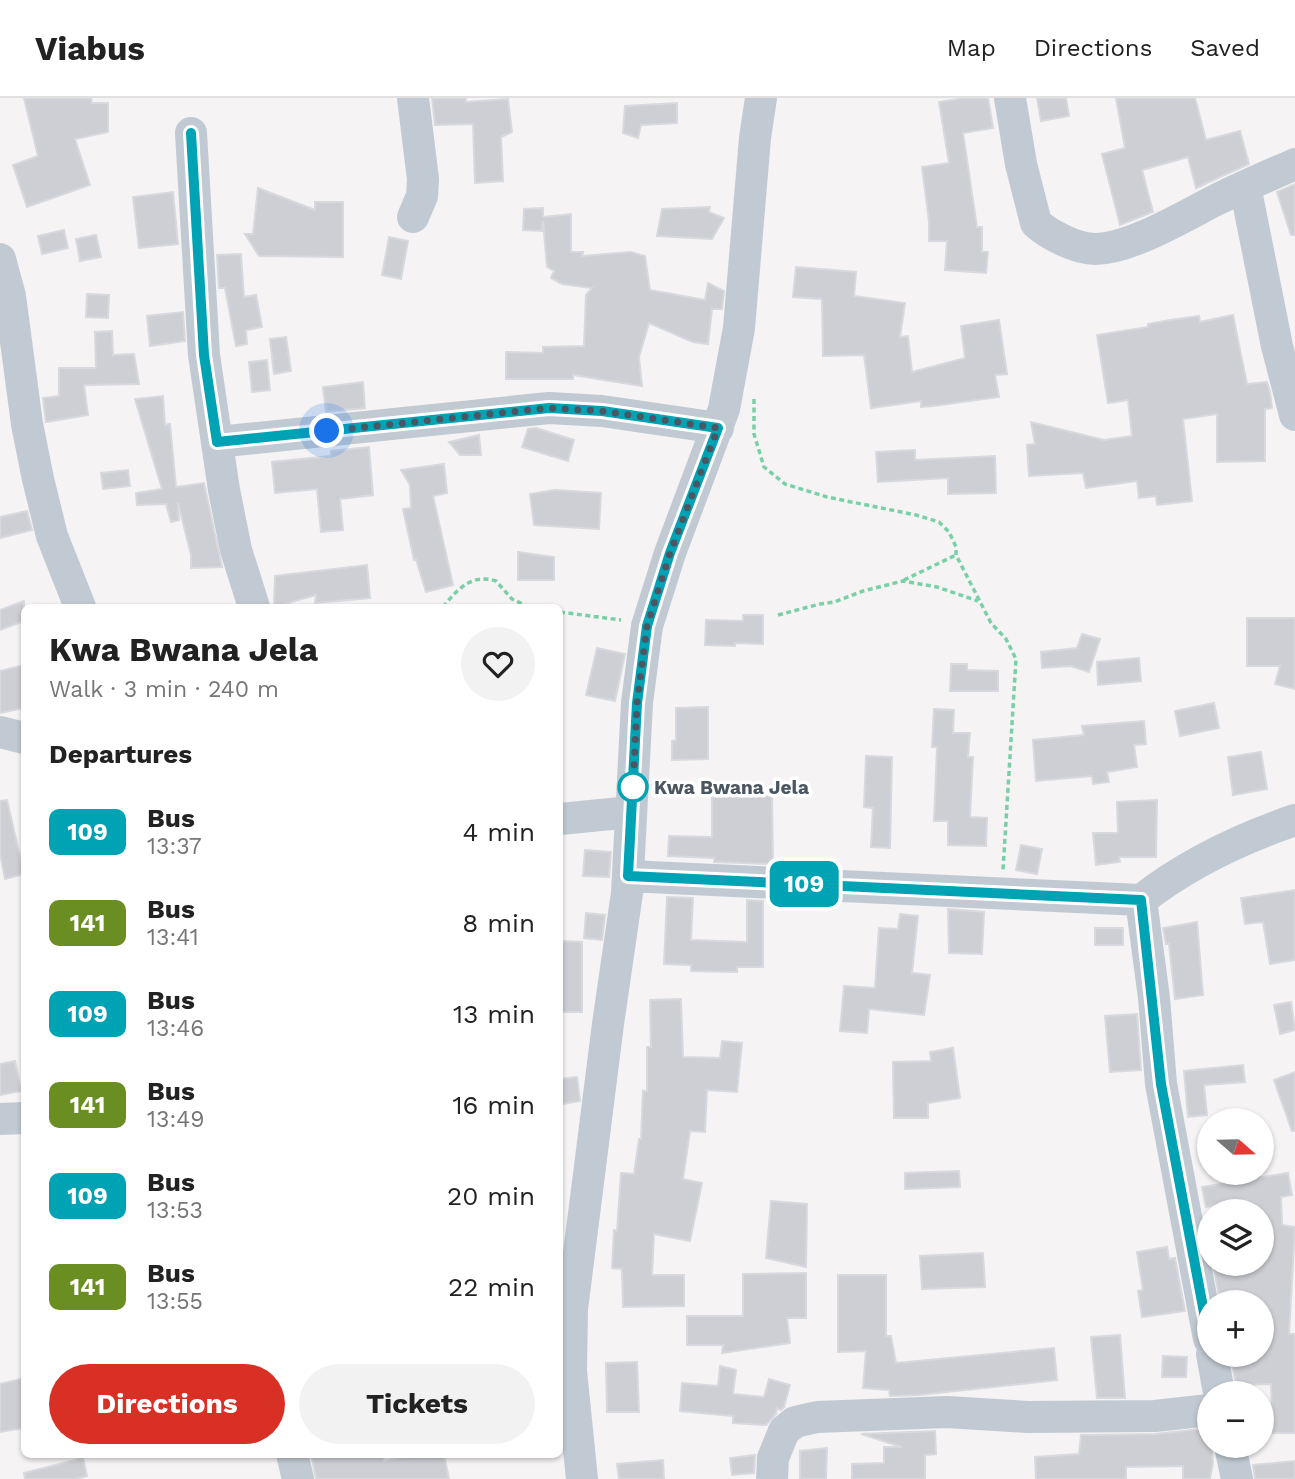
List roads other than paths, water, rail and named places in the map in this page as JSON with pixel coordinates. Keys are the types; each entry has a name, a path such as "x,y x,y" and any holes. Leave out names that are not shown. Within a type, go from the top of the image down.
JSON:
{"street":[{"path":"413,98 424,179 422,196 413,217"},
{"path":"582,1479 566,1349 628,876 637,703 647,626 670,553 724,409 739,328 755,138 761,98"},
{"path":"1010,98 1021,164 1037,223 1076,244 1093,249 1109,247 1147,234 1295,164"},
{"path":"191,133 204,355 236,550 253,604"},
{"path":"1245,186 1277,346 1295,415"},
{"path":"0,259 10,296 27,424 38,479 52,536 79,604"},
{"path":"217,442 549,408 602,411 718,428"},
{"path":"0,732 21,737"},
{"path":"563,819 631,812"},
{"path":"628,876 1141,900 1202,859 1234,843 1295,820"},
{"path":"1141,900 1161,1084 1200,1290"},
{"path":"0,1119 21,1118"},
{"path":"772,1479 773,1458 784,1431 795,1422 817,1417 947,1412 1028,1417 1155,1416 1197,1411"},
{"path":"293,1458 298,1479"},
{"path":"1233,1458 1237,1479"}],"place":[{"name":"Kwa Bwana Jela","path":"633,787"}]}
